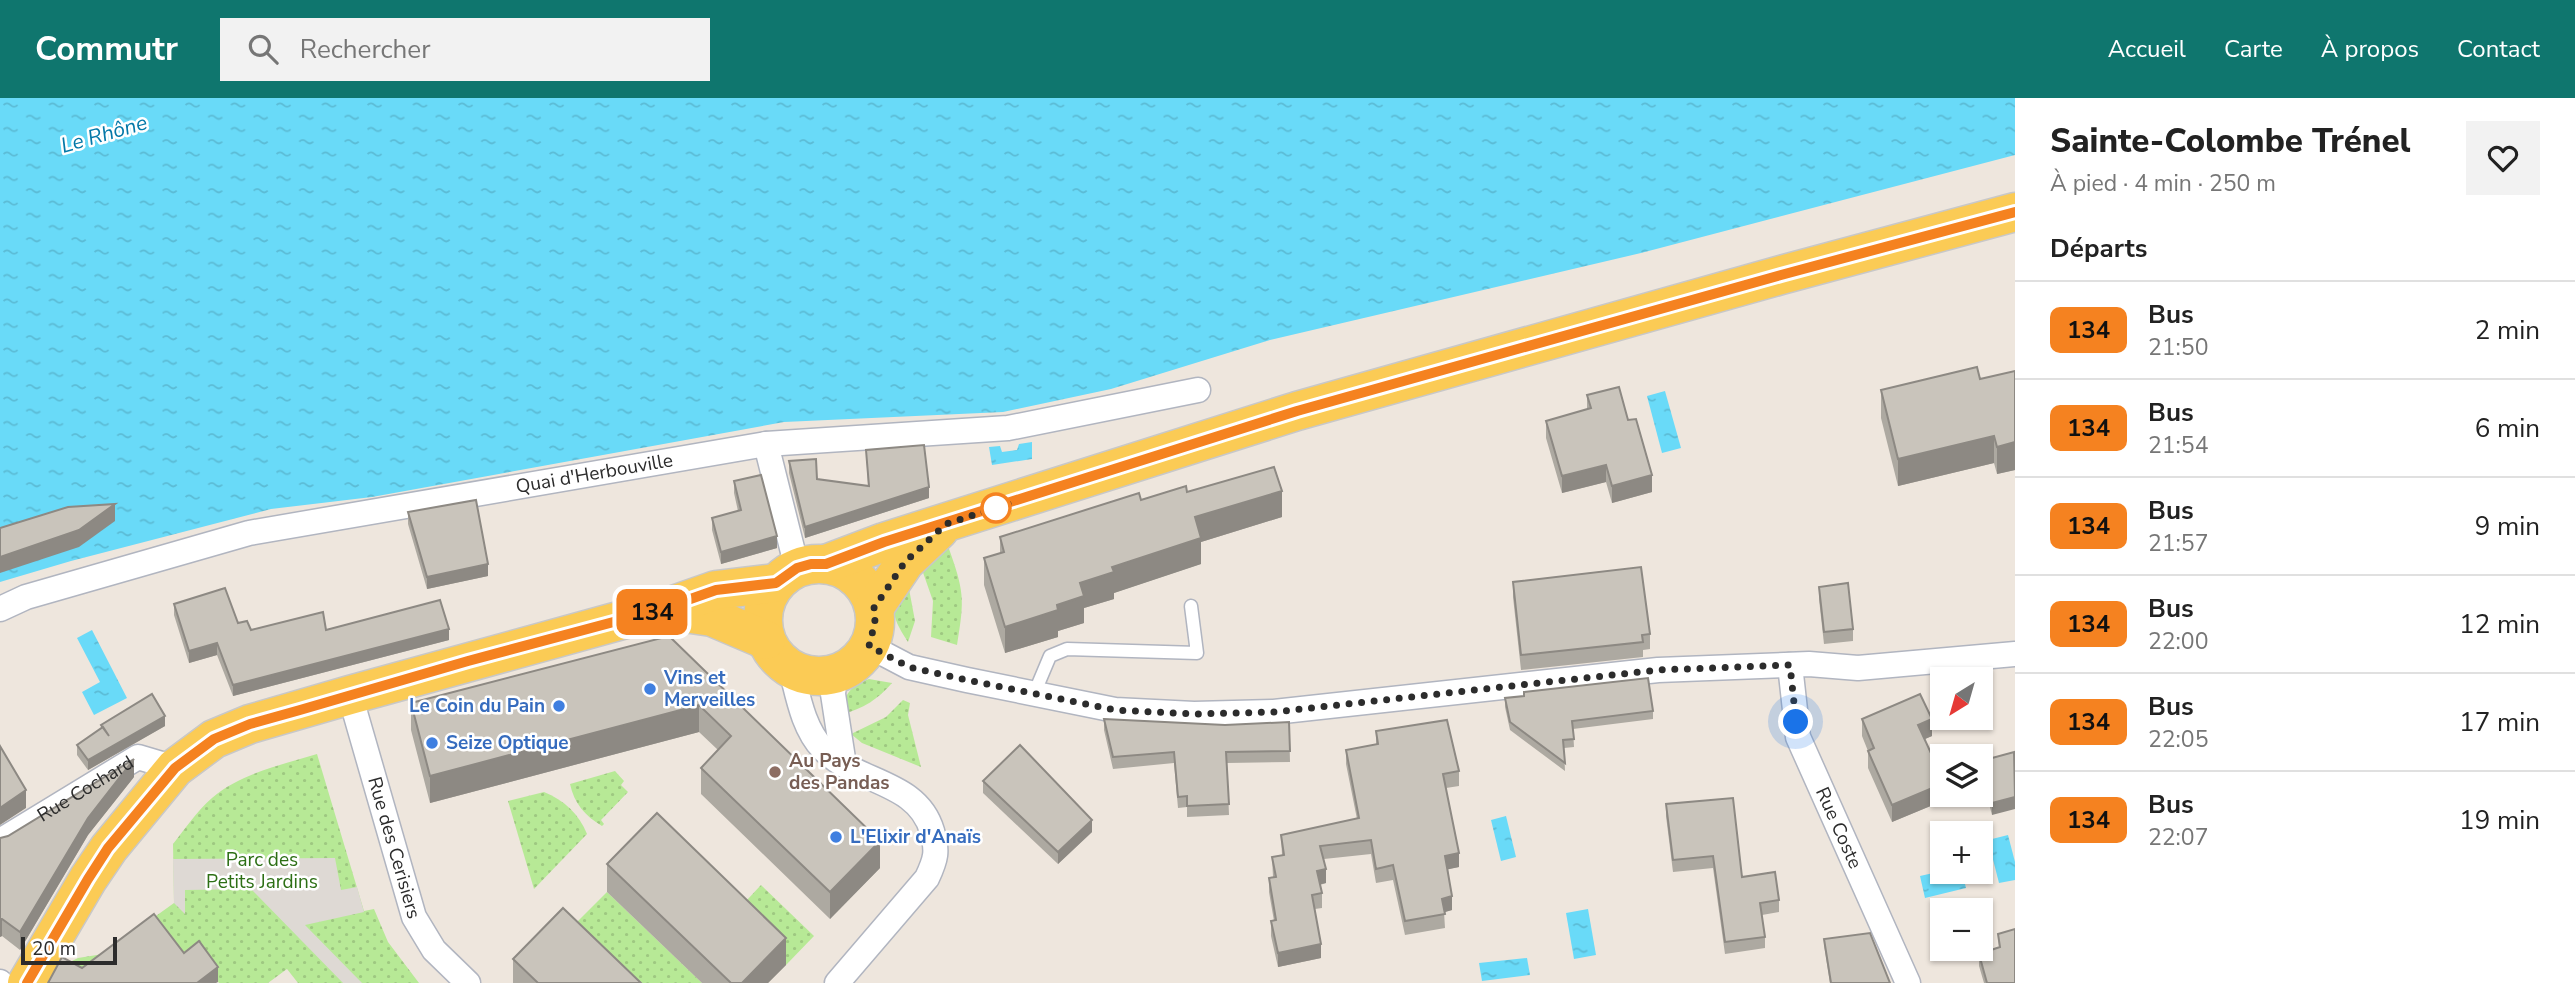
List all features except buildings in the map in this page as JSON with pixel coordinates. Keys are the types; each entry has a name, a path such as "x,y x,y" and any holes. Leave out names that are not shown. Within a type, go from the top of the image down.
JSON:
{"main road":[{"path":"27,983 102,858 131,819 175,768 214,739 250,724 662,609 716,590 800,572 884,542 1297,411 2015,212"},
{"path":"874,608 905,562 946,524"},
{"path":"843,569 857,579 868,592 874,608 875,622 869,646 856,663 835,674 812,677 791,669 776,656 766,640 763,625 768,596 800,572 843,569"},
{"path":"662,609 712,617 766,640"}],"street":[{"name":"Quai d'Herbouville","path":"0,608 26,597 249,533 766,444 1008,428 1198,390"},
{"path":"766,444 800,572"},
{"path":"869,646 909,667 1034,694 1115,710 1194,714 1274,712 1658,670 1819,664 1858,668 2015,654"},
{"name":"Rue Coste","path":"1790,665 1798,737 1908,983"},
{"path":"791,669 807,726 823,749 844,765 917,803 931,825 937,847 927,877 837,983"},
{"path":"835,674 833,694 844,765"},
{"name":"Rue des Cerisiers","path":"349,695 414,917 434,950 468,983"},
{"name":"Rue Cochard","path":"3,833 138,757 175,768"}],"lane":[{"path":"1034,694 1050,656 1067,649 1197,653 1191,606"}],"green space":[{"path":"948,546 962,595 957,645 931,637 933,601 920,564"},
{"path":"907,578 915,621 908,642 897,623 894,610"},
{"path":"869,679 892,683 870,703 842,714 849,692"},
{"path":"903,700 910,703 908,715 921,767 862,743 851,734 886,717"},
{"name":"Parc des Petits Jardins","path":"317,754 364,911 374,909 388,942 419,983 298,983 287,969 268,983 219,983 199,956 82,983 68,963 78,958 103,954 174,903 173,844 207,803 223,789 248,776"},
{"path":"615,771 624,781 621,785 628,792 601,820 604,824 602,826 581,808 570,784"},
{"path":"544,792 570,808 587,834 534,889 508,801"},
{"path":"761,885 814,936 786,965 733,915"},
{"path":"607,892 702,983 612,983 563,936"}],"shaded area":[{"path":"335,858 341,890 357,887 364,912 305,925 362,983 343,983 251,889 185,890 185,914 174,903 173,859"}],"water":[{"name":"Le Rhône","path":"0,98 2015,98 2015,155 1641,253 1270,340 1111,389 1003,412 784,422 372,497 271,509 0,582"},
{"path":"1665,391 1681,448 1662,453 1647,396"},
{"path":"1032,442 1032,459 992,465 989,447 1000,446 1002,452 1017,450 1019,444"},
{"path":"92,630 127,698 94,715 82,692 100,682 77,638"},
{"path":"1506,816 1516,857 1501,861 1491,820"},
{"path":"2008,835 2015,862 2015,880 1999,883 1993,860 1993,839"},
{"path":"1930,874 1930,884 1965,884 1966,888 1925,898 1920,876"},
{"path":"1588,909 1596,955 1574,959 1566,913"},
{"path":"1527,958 1530,975 1482,981 1479,963"}],"bus line":[{"name":"134","path":"27,983 108,848 153,792 194,752 214,739 250,724 662,609 716,590 776,583 797,568 826,564 884,542 1297,411 2015,212"}],"place":[{"name":"Vins et Merveilles","path":"650,689"},
{"name":"Le Coin du Pain","path":"559,706"},
{"name":"Seize Optique","path":"432,743"},
{"name":"Au Pays des Pandas","path":"775,772"},
{"name":"L'Elixir d'Anaïs","path":"836,837"}],"route":[{"path":"996,508 1008,504 946,524 905,562 874,608 875,622 869,646 909,667 967,680 1115,710 1194,714 1274,712 1658,670 1790,665 1796,722"}]}
